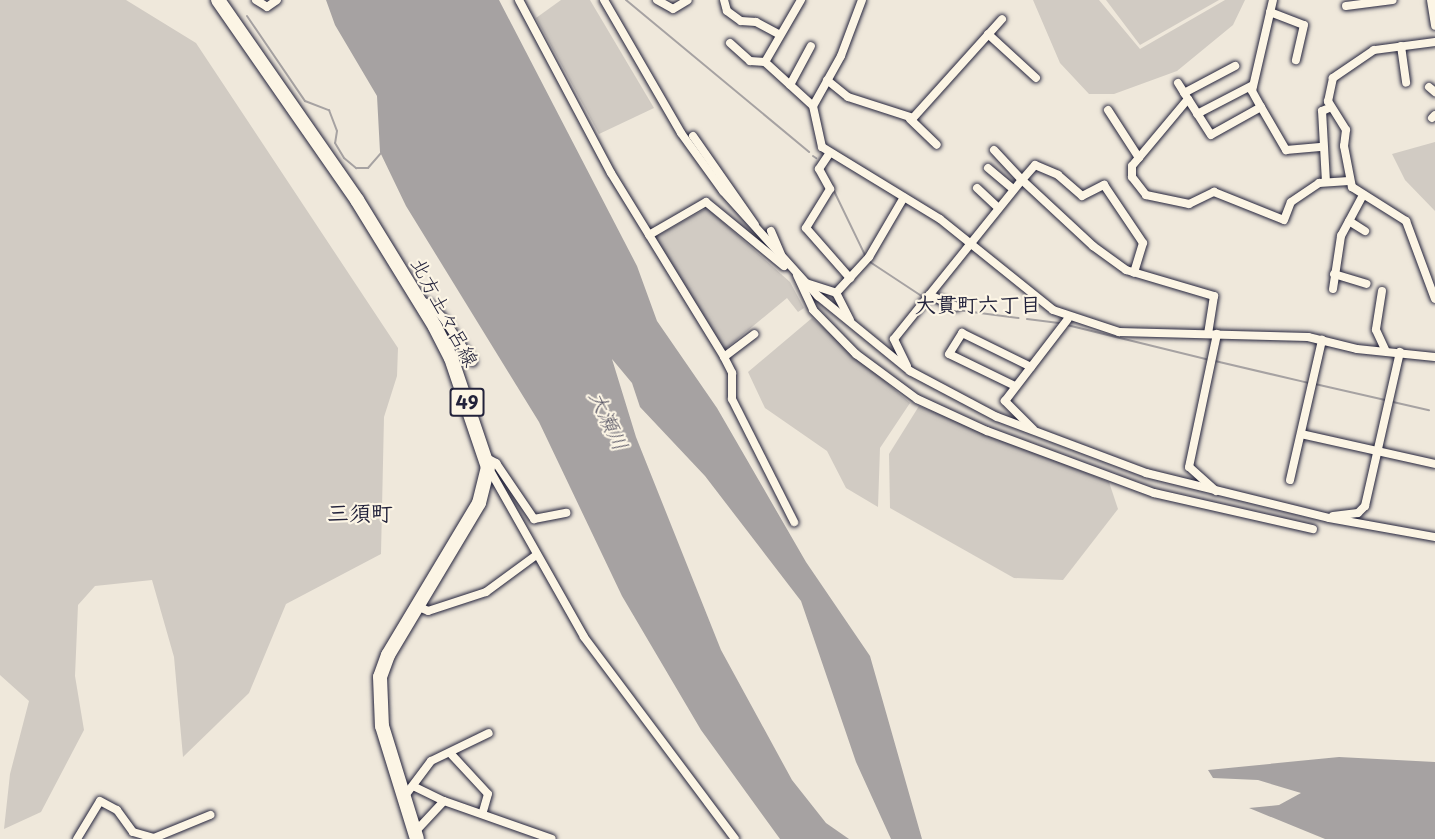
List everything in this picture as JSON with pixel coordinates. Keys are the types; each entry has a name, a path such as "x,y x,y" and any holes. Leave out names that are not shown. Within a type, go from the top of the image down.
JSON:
{"main road":[{"name":"北方土々呂線","path":"218,0 368,216 420,301 451,358 487,462"},
{"path":"416,835 378,698 388,655 478,502 487,462"}],"street":[{"path":"255,0 267,8 277,0"},
{"path":"519,0 563,91 724,357 732,373 732,399 794,522"},
{"path":"604,0 681,133 757,232 805,283 855,328 907,369 966,403 1038,433 1218,493 1329,518 1435,537"},
{"path":"657,0 674,9 688,0"},
{"path":"724,0 727,11 741,21 756,22 780,35"},
{"path":"765,62 801,0"},
{"path":"813,106 862,0"},
{"path":"1273,0 1253,85 1261,107 1286,150 1323,147"},
{"path":"1346,6 1393,0"},
{"path":"1431,0 1435,26"},
{"path":"1270,12 1304,25 1296,60"},
{"path":"910,119 1002,19"},
{"path":"988,34 1036,78"},
{"path":"1435,42 1374,50 1333,78 1329,108 1346,130 1349,181 1363,195 1406,221 1435,299"},
{"path":"730,44 750,61 765,62 813,106 819,141 829,154 904,196 969,242 1068,319 1119,333 1213,334 1322,340 1435,357"},
{"path":"790,85 811,46"},
{"path":"1401,46 1406,83"},
{"path":"1235,66 1186,96 1130,171 1146,195 1189,204 1214,192 1284,220 1296,197 1326,182 1349,181"},
{"path":"827,80 848,96 910,119 937,146"},
{"path":"1178,83 1211,135 1261,107"},
{"path":"1197,114 1253,85"},
{"path":"1326,182 1322,111 1329,108"},
{"path":"1108,110 1139,158"},
{"path":"693,136 747,207 757,232"},
{"path":"994,150 1022,180 1093,246 1134,273 1214,296 1213,334 1189,467 1218,493"},
{"path":"829,154 819,169 830,189 806,228 850,278"},
{"path":"907,369 894,339 996,206 1035,165 1058,175 1082,196 1104,185 1143,243 1134,273"},
{"path":"988,168 1013,189"},
{"path":"977,188 996,206"},
{"path":"1333,289 1341,236 1363,195"},
{"path":"836,293 870,257 904,196"},
{"path":"649,235 706,202 744,238 782,267 785,263"},
{"path":"1349,221 1365,231"},
{"path":"771,231 785,263"},
{"path":"1334,274 1367,284"},
{"path":"797,275 795,279 813,309 827,324 856,354 916,399 987,431 1154,493 1313,530"},
{"path":"805,283 836,293 855,328"},
{"path":"1382,291 1376,330 1386,351"},
{"path":"929,294 957,307"},
{"path":"420,301 430,304 443,318 473,362"},
{"path":"1038,433 1006,406 1015,386 1068,319"},
{"path":"1015,386 949,354 962,333 1031,367"},
{"path":"724,357 754,334"},
{"path":"1290,480 1322,340"},
{"path":"1329,518 1362,511 1400,352"},
{"path":"1301,434 1435,464"},
{"path":"487,462 496,463 534,519 566,513"},
{"path":"487,462 535,556 584,637 735,839"},
{"path":"417,606 428,611 486,592 535,556"},
{"path":"405,797 415,786 425,766 489,733"},
{"path":"451,754 488,794 483,812"},
{"path":"415,786 444,801 483,812 552,839"},
{"path":"77,839 100,801 117,810 133,832 154,838 210,815"},
{"path":"416,835 444,801"}],"shaded area":[{"path":"0,0 126,0 196,43 398,348 397,376 384,417 381,554 286,604 249,693 183,757 174,657 152,580 95,586 78,605 75,676 84,730 41,812 4,829 10,774 29,701 0,675"},
{"path":"561,0 590,0 654,108 599,134 536,18"},
{"path":"1033,0 1099,0 1140,49 1225,0 1245,0 1233,25 1177,71 1114,94 1089,94 1060,63"},
{"path":"1106,0 1219,0 1140,45"},
{"path":"1435,142 1435,211 1405,180 1392,154"},
{"path":"707,208 790,282 804,308 798,312 787,298 723,351 655,237"},
{"path":"812,318 910,403 880,448 878,507 846,488 827,451 765,408 748,372"},
{"path":"919,406 1109,482 1118,509 1063,580 1014,578 890,508 889,454"}],"water":[{"name":"大瀬川","path":"326,0 499,0 637,266 657,321 717,408 806,562 870,656 922,839 891,839 856,762 801,601 705,476 640,407 632,383 612,359 636,437 721,650 792,780 826,823 849,839 780,839 701,730 622,596 539,422 406,206 380,152 377,96 335,25"},
{"path":"1339,757 1435,762 1435,839 1325,839 1249,808 1279,805 1301,793 1258,780 1213,778 1208,770"}],"waterway":[{"path":"626,0 809,152"},
{"path":"247,16 305,101 329,110 337,131 335,143 344,158 356,168 368,168 381,153"},
{"path":"834,191 865,255"},
{"path":"870,262 923,297"},
{"path":"929,300 951,309"},
{"path":"957,310 1018,318"},
{"path":"1027,319 1061,323"},
{"path":"1067,325 1210,360"},
{"path":"1215,361 1309,383"},
{"path":"1315,384 1385,400"},
{"path":"1393,402 1429,410"}],"district":[{"name":"大貫町六丁目","path":"978,303"},
{"name":"三須町","path":"360,512"}]}
